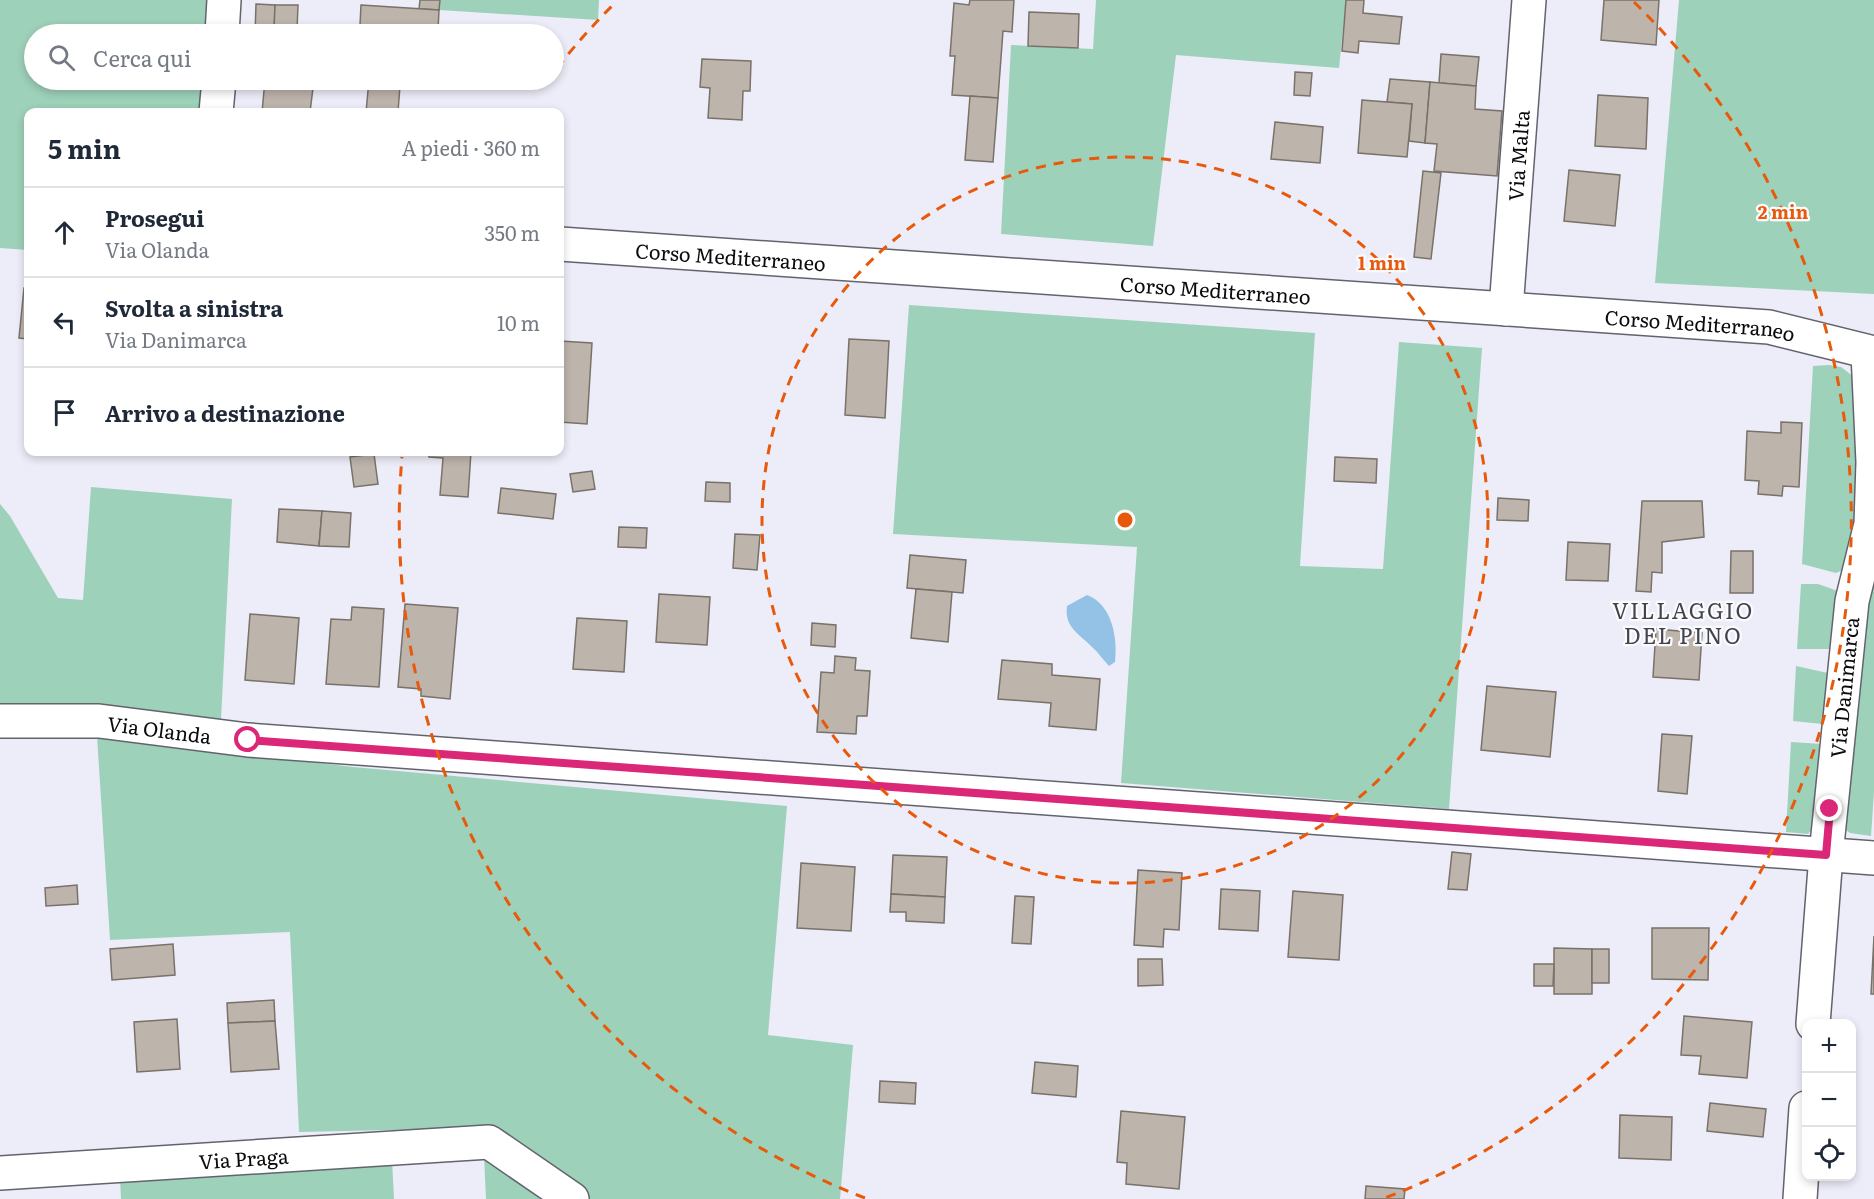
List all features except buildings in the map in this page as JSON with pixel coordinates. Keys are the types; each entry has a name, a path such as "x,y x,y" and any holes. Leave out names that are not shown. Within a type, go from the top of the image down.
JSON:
{"street":[{"path":"223,24 224,0"},
{"name":"Via Malta","path":"1506,309 1529,0"},
{"path":"216,108 218,90"},
{"name":"Corso Mediterraneo","path":"564,244 1769,327 1871,353"},
{"name":"Via Danimarca","path":"1813,1019 1826,855 1852,601 1871,524 1873,462 1871,353"},
{"name":"Via Olanda","path":"0,721 99,721 248,740 1874,858"},
{"path":"1800,1199 1805,1127"},
{"name":"Via Praga","path":"0,1173 489,1142 572,1199"}],"green space":[{"path":"0,0 209,0 207,24 24,24 24,90 201,90 200,108 24,108 24,250 0,248"},
{"path":"440,0 599,0 598,20 439,10"},
{"path":"1096,0 1346,0 1339,68 1176,55 1153,246 1001,234 1011,45 1093,49"},
{"path":"1679,0 1874,0 1874,294 1655,283"},
{"path":"909,305 1315,333 1300,566 1383,569 1399,342 1482,348 1449,809 1121,783 1137,547 893,534"},
{"path":"1813,366 1841,367 1854,377 1863,507 1845,569 1836,573 1802,564"},
{"path":"91,487 232,499 221,720 0,707 0,504 10,516 58,598 83,600"},
{"path":"1874,559 1874,792 1871,836 1850,833 1842,827"},
{"path":"1801,584 1818,584 1838,591 1832,649 1797,649"},
{"path":"1796,666 1828,673 1823,724 1793,721"},
{"path":"97,736 353,767 787,806 768,1035 853,1045 840,1199 587,1199 482,1128 299,1132 290,932 110,940"},
{"path":"1791,742 1822,744 1815,826 1808,834 1786,832"},
{"path":"484,1155 554,1199 486,1199"},
{"path":"392,1160 394,1199 121,1199 120,1177"}],"water":[{"path":"1087,595 1096,599 1102,606 1111,623 1116,653 1115,662 1109,666 1074,630 1068,620 1067,606"}],"district":[{"name":"VILLAGGIO DEL PINO","path":"1683,622"}],"route":[{"path":"248,740 1826,855 1830,809"}]}
